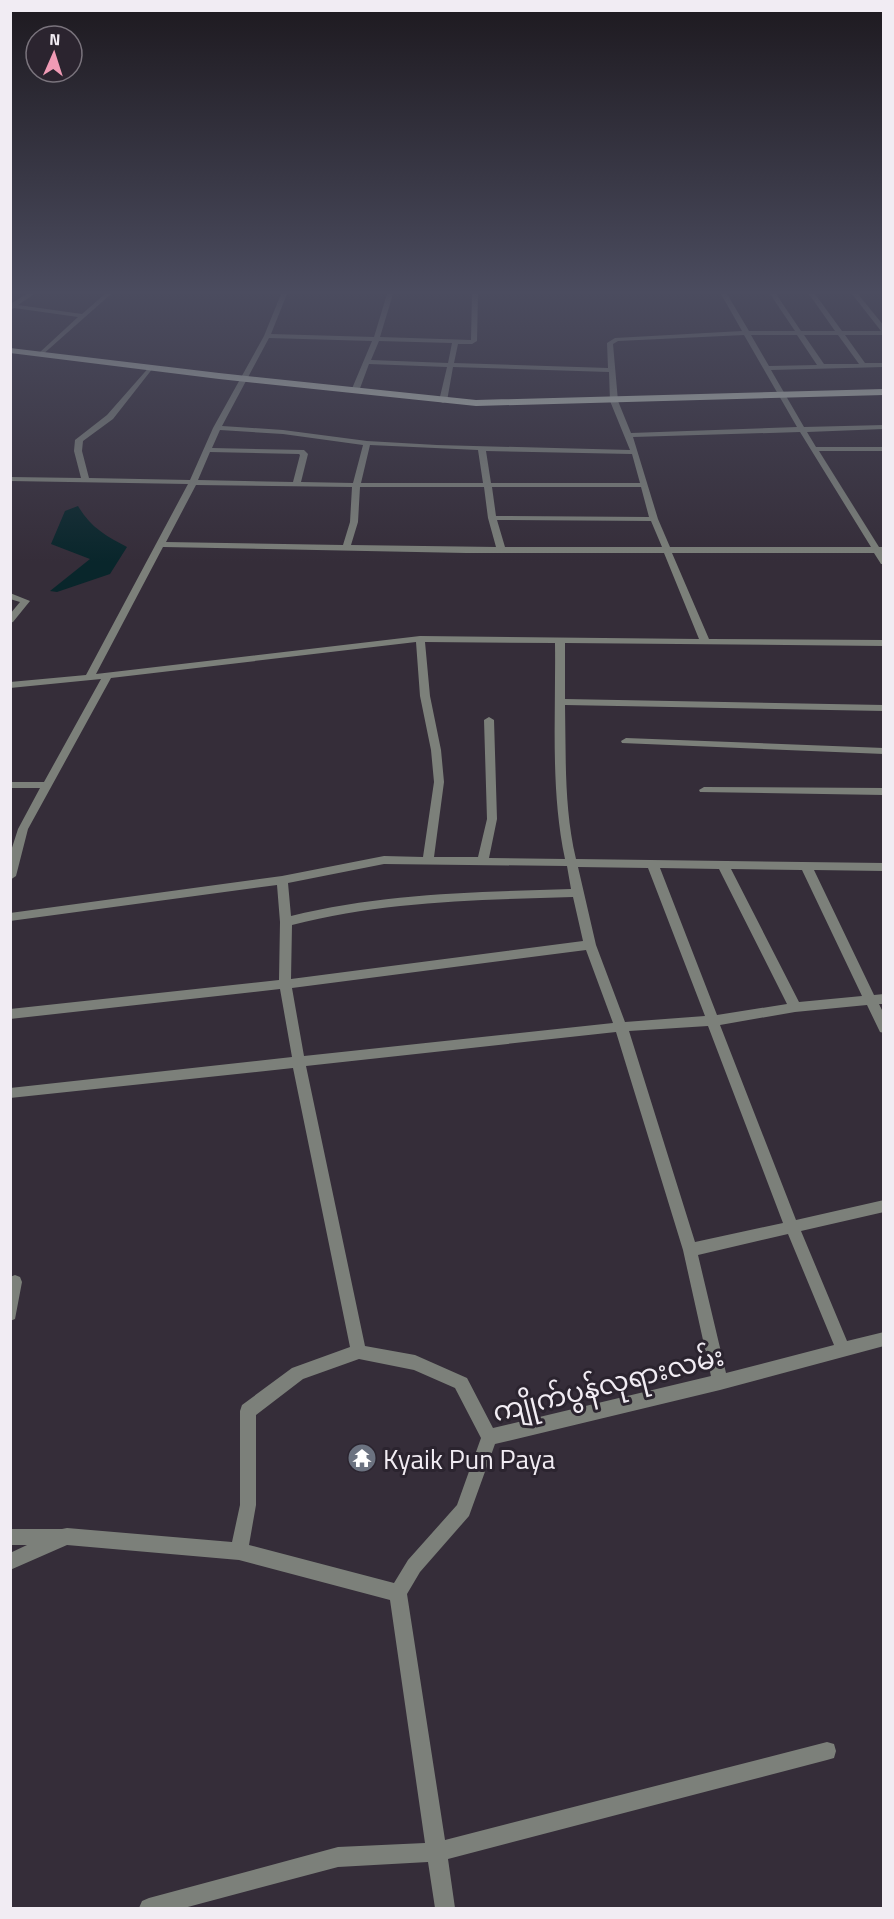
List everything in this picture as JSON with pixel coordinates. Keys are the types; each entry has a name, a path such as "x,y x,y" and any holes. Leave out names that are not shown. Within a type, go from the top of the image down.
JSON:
{"main road":[{"path":"285,384 476,403 884,392"}],"street":[{"path":"86,480 78,451 79,440 110,417 137,384"},
{"path":"89,679 194,483 217,428 240,384"},
{"path":"355,391 358,384"},
{"path":"443,401 446,384"},
{"path":"613,384 615,401 635,452 654,519 705,641"},
{"path":"776,384 814,449 880,550 884,562"},
{"path":"628,435 884,427"},
{"path":"217,428 283,432 367,443 482,449 635,452"},
{"path":"346,548 354,522 356,485 367,443"},
{"path":"482,449 489,483 492,518 501,549"},
{"path":"814,449 884,449"},
{"path":"208,450 301,452 304,454 296,484"},
{"path":"10,479 356,485 489,483 643,485"},
{"path":"492,518 654,519"},
{"path":"160,544 669,551 880,550"},
{"path":"10,596 26,601 10,620"},
{"path":"10,685 89,679 360,644 420,639 884,643"},
{"path":"420,639 425,696 436,750 439,782 428,861"},
{"path":"561,640 560,702 564,830 590,945 621,1027 690,1250 720,1382"},
{"path":"10,876 23,829 107,676"},
{"path":"560,702 884,708"},
{"path":"482,862 492,819 489,720"},
{"path":"626,741 884,751"},
{"path":"10,784 48,785"},
{"path":"704,790 884,792"},
{"path":"10,829 23,829"},
{"path":"10,917 282,880 384,860 884,867"},
{"path":"653,865 792,1227 843,1349"},
{"path":"723,865 795,1007"},
{"path":"806,866 877,1000 884,1028"},
{"path":"282,880 286,922 285,984 298,1063 359,1352"},
{"path":"286,922 328,910 419,897 578,893"},
{"path":"10,1014 285,984 590,945"},
{"path":"10,1093 621,1027 712,1021 795,1007 877,1000"},
{"path":"690,1250 884,1206"},
{"path":"10,1314 15,1282"},
{"name":"ကျိုက်ပွန်လုရားလမ်း","path":"398,1593 414,1566 463,1510 489,1437 720,1382 884,1339"},
{"path":"239,1551 248,1506 248,1411 298,1373 359,1352 415,1363 461,1383 489,1437"},
{"path":"10,1562 67,1536"},
{"path":"10,1537 67,1536 239,1551 398,1593 445,1908"},
{"path":"149,1908 338,1857 436,1852 827,1750"}],"shaded area":[{"path":"78,506 99,530 127,547 110,574 57,592 50,591 90,559 51,544 65,511"}],"place":[{"name":"Kyaik Pun Paya","path":"362,1458"}]}
